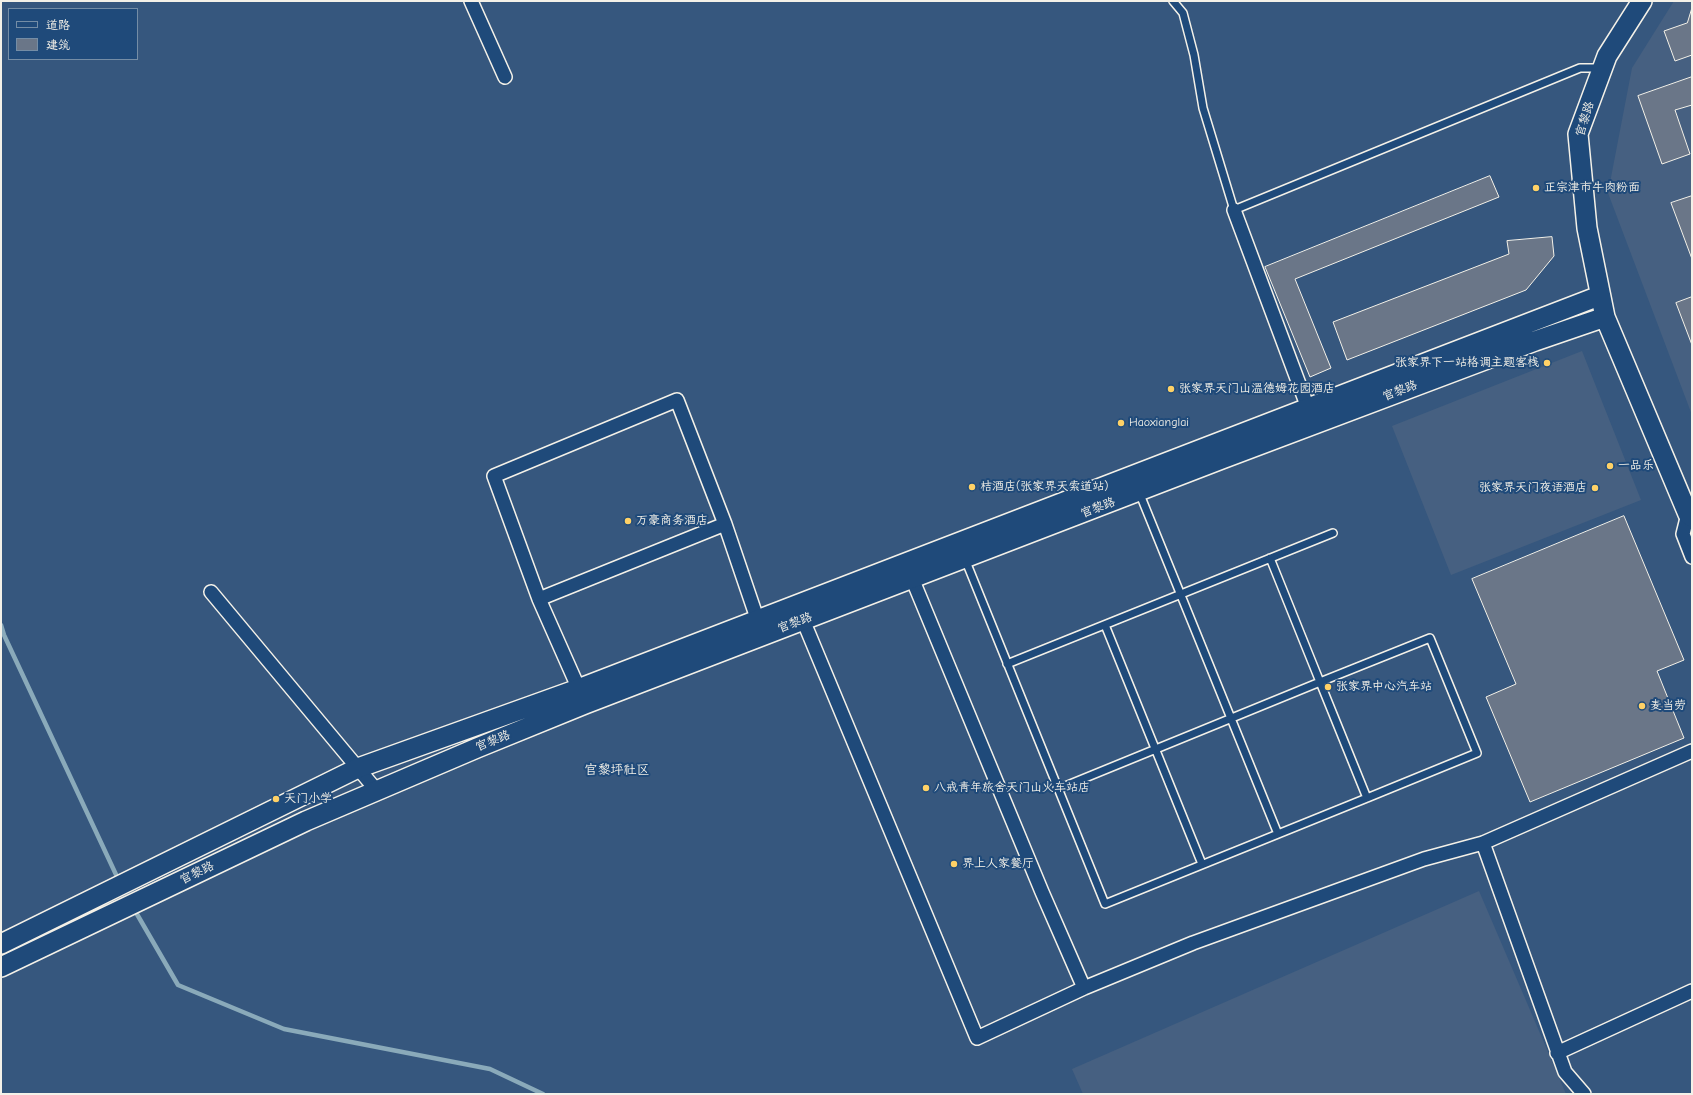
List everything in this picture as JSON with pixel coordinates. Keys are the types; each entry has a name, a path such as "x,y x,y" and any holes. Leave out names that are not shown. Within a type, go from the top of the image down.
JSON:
{"main road":[{"name":"官黎路","path":"1642,1 1607,56 1578,134 1587,228 1599,296 1605,317 1690,515"},
{"name":"官黎路","path":"760,628 803,620 908,570 964,559 1139,492 1311,416 1599,296"},
{"name":"官黎路","path":"1,944 358,768 582,697 908,570 1311,416 1605,317"},
{"name":"官黎路","path":"1,968 306,821 477,748 582,697"}],"street":[{"path":"471,1 505,78"},
{"path":"1234,210 1311,416"},
{"path":"582,697 540,599 494,476 677,400 725,524 760,628"},
{"path":"1690,515 1683,534 1692,557"},
{"path":"540,599 725,524"},
{"path":"908,570 1042,892 1084,988"},
{"path":"211,592 377,791"},
{"path":"803,620 977,1038 1084,988 1200,940 1424,859 1483,843 1692,752"},
{"path":"1483,843 1564,1072 1584,1094"},
{"path":"1558,1053 1692,990"}],"lane":[{"path":"1173,1 1183,13 1194,55 1203,108 1234,210 1580,68 1602,68"},
{"path":"1139,492 1278,834"},
{"path":"1007,664 1333,532"},
{"path":"1270,558 1367,798"},
{"path":"964,559 1007,664 1058,789 1105,904 1477,753 1430,638 1058,789"},
{"path":"1105,625 1202,864"}],"shaded area":[{"path":"1674,1 1692,1 1692,415 1608,193 1632,68"},
{"path":"1582,351 1641,500 1451,575 1392,426"},
{"path":"1479,891 1566,1094 1083,1094 1072,1069"}],"building":[{"path":"1692,8 1692,55 1675,61 1664,31 1687,23"},
{"path":"1692,77 1692,105 1675,110 1690,154 1662,164 1638,96"},
{"path":"1490,176 1499,197 1295,279 1331,368 1310,377 1265,267"},
{"path":"1692,196 1692,259 1671,203"},
{"path":"1552,237 1554,256 1526,290 1347,360 1333,322 1509,254 1507,241"},
{"path":"1692,297 1692,345 1676,303"},
{"path":"1624,516 1684,660 1657,671 1684,738 1530,802 1486,697 1516,684 1472,579"}],"waterway":[{"path":"1,625 4,635 119,881"},
{"path":"134,909 178,985 284,1029 490,1069 543,1094"}],"place":[{"name":"正宗津市牛肉粉面","path":"1536,188"},
{"name":"张家界下一站格调主题客栈","path":"1547,363"},
{"name":"张家界天门山温德姆花园酒店","path":"1171,389"},
{"name":"Haoxianglai","path":"1121,423"},
{"name":"一品乐","path":"1610,466"},
{"name":"桔酒店(张家界天索道站)","path":"972,487"},
{"name":"张家界天门夜语酒店","path":"1595,488"},
{"name":"万豪商务酒店","path":"628,521"},
{"name":"张家界中心汽车站","path":"1328,687"},
{"name":"麦当劳","path":"1642,706"},
{"name":"八戒青年旅舍天门山火车站店","path":"926,788"},
{"name":"天门小学","path":"276,799"},
{"name":"界上人家餐厅","path":"954,864"}],"district":[{"name":"官黎坪社区","path":"617,770"}]}
